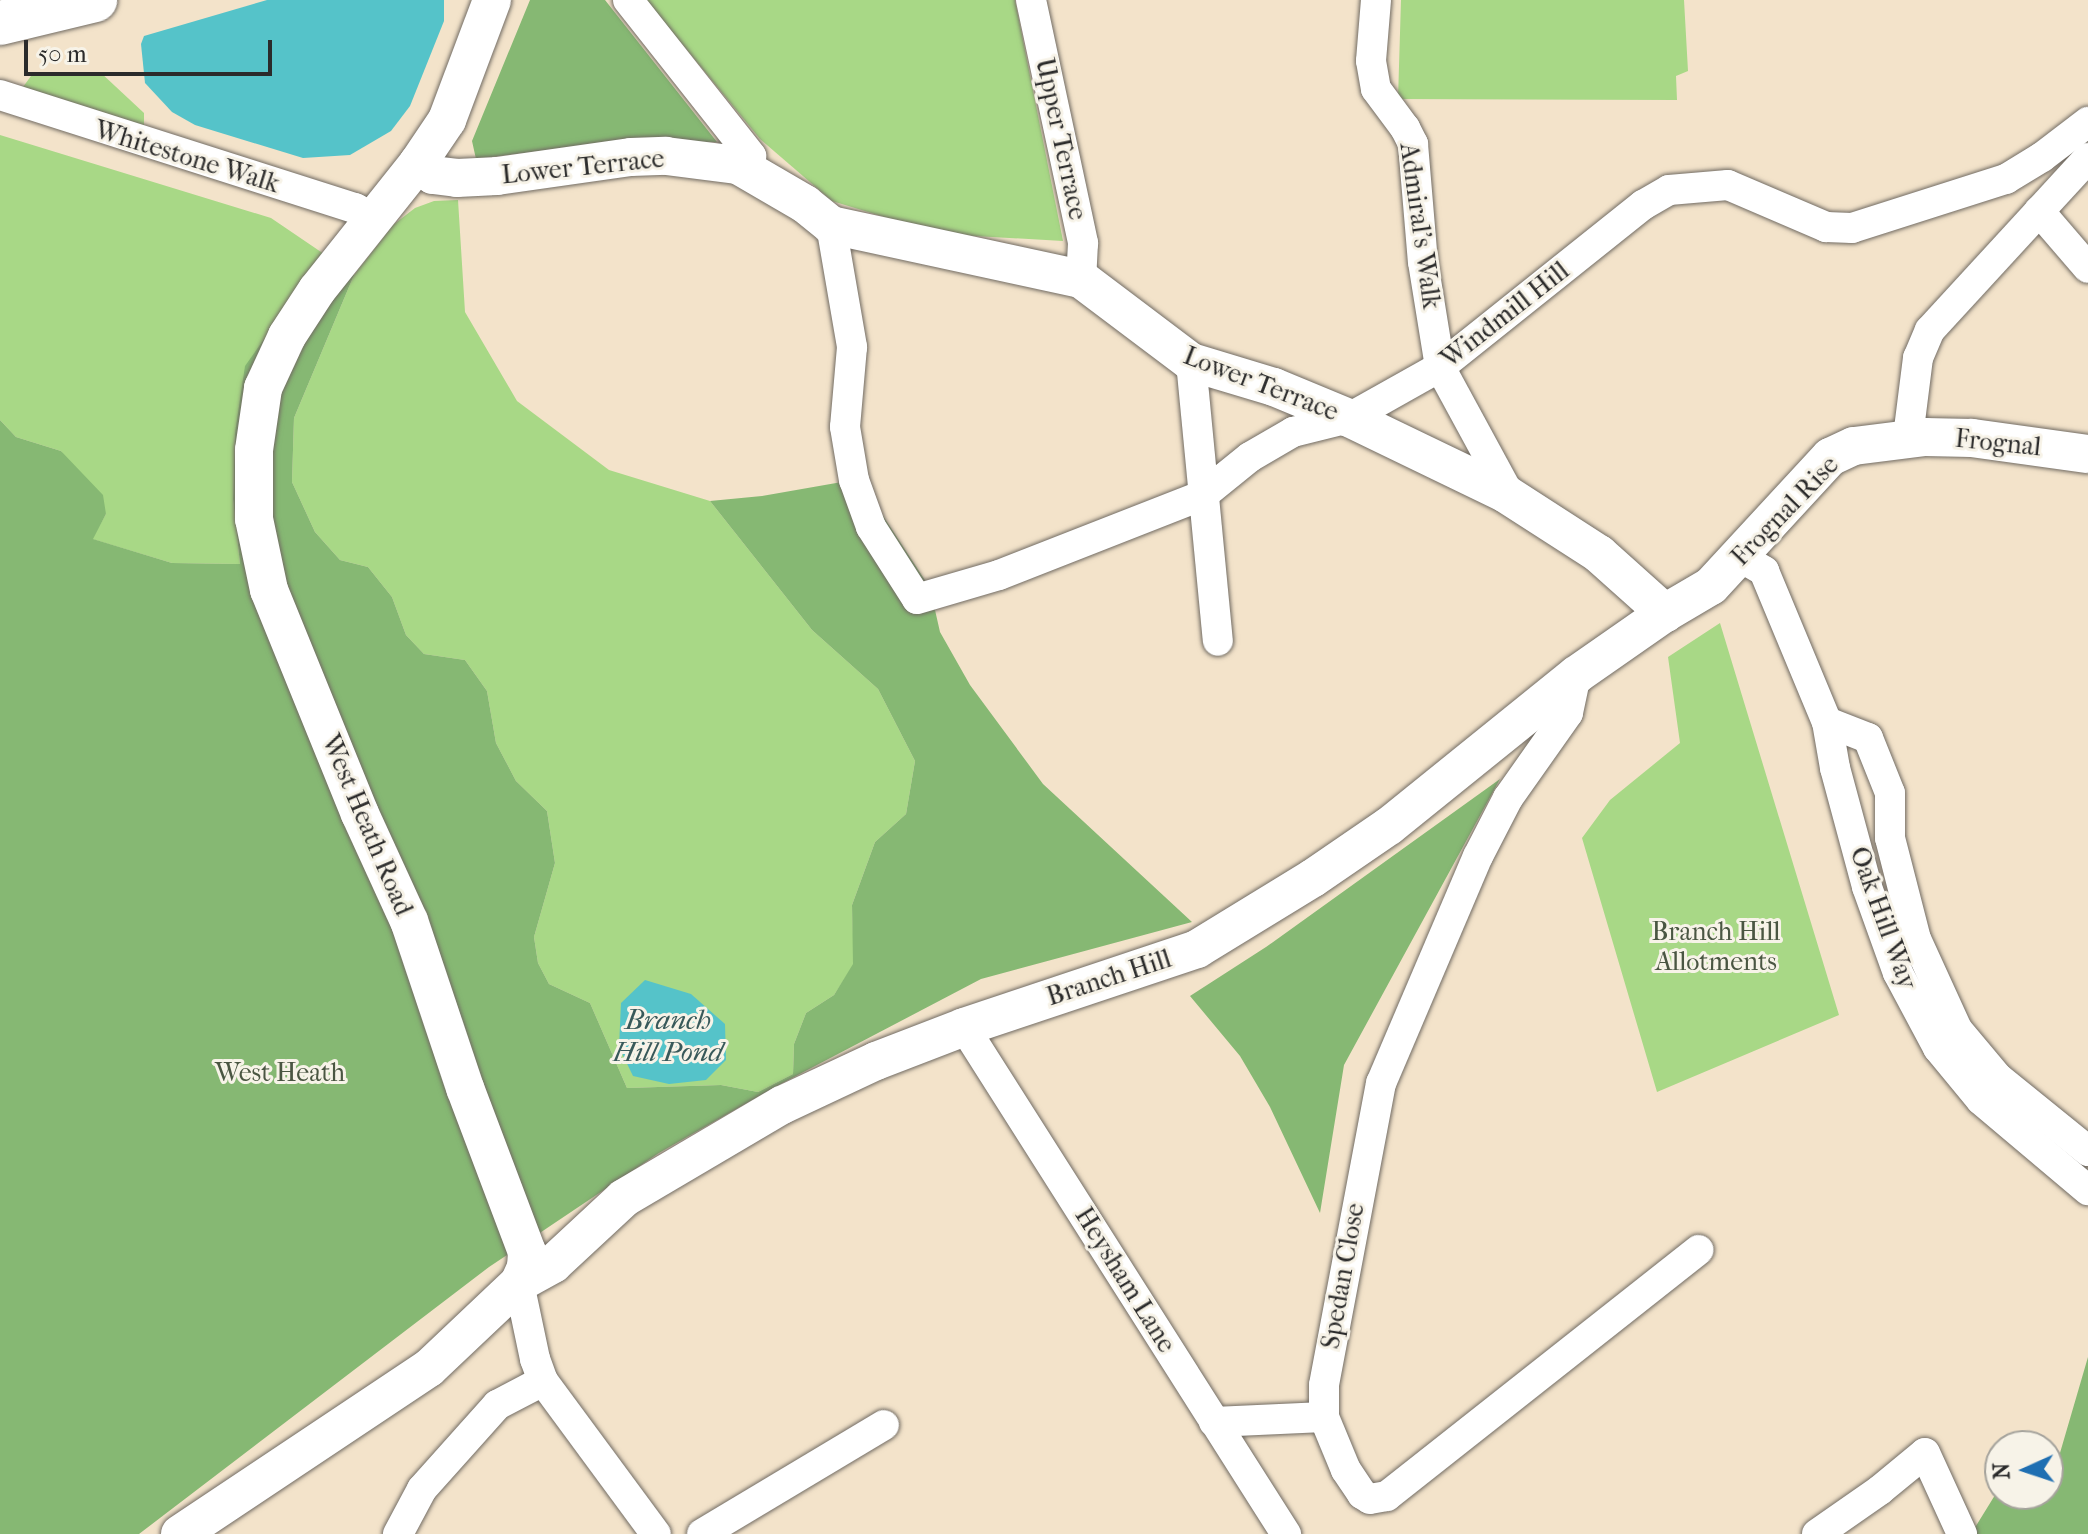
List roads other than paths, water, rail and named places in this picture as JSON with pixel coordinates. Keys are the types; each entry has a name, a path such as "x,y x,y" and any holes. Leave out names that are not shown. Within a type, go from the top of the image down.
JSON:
{"main road":[{"path":"0,23 95,0"}],"street":[{"name":"West Heath Road","path":"492,0 447,120 418,163 317,290 287,336 263,388 254,450 254,519 269,590 360,814 409,921 465,1088 527,1252 519,1283"},
{"path":"628,0 751,156 751,170"},
{"name":"Upper Terrace","path":"1031,0 1083,243 1081,279"},
{"name":"Admiral's Walk","path":"1376,0 1371,61 1376,89 1413,144 1423,262 1440,367 1511,498"},
{"name":"Whitestone Walk","path":"0,95 355,208 374,218"},
{"name":"Windmill Hill","path":"831,225 852,347 845,427 854,480 871,527 917,599 999,575 1203,495 1250,457 1293,432 1349,418 1440,367 1643,205 1669,190 1728,185 1826,227 1852,228 2006,179 2042,157 2088,122"},
{"name":"Lower Terrace","path":"418,163 433,175 457,178 497,176 631,157 700,159 751,170 831,225 1081,279 1191,362 1274,387 1349,418 1511,498 1599,554 1665,613"},
{"path":"1908,437 1911,397 1924,341 2088,158"},
{"path":"2039,211 2088,268"},
{"path":"1191,362 1218,641"},
{"name":"Frognal","path":"1908,437 1972,438 2088,454"},
{"name":"Frognal Rise","path":"1665,613 1711,586 1830,457 1854,446 1908,437"},
{"name":"Oak Hill Way","path":"1740,557 1764,571 1827,722 1835,768 1867,887 1898,973 1938,1048 1981,1100 2088,1190"},
{"name":"Branch Hill","path":"519,1283 553,1264 624,1198 782,1105 876,1061 964,1027 1197,949 1389,826 1576,675 1665,613"},
{"name":"Spedan Close","path":"1576,675 1568,713 1508,798 1478,856 1381,1083 1326,1373 1324,1417 1346,1470 1362,1494 1370,1499 1387,1496 1698,1250"},
{"name":"Oak Hill Way","path":"1827,722 1868,738 1890,793 1890,838 1916,939 1957,1029 1998,1078 2088,1151"},
{"name":"Heysham Lane","path":"964,1027 1286,1534"},
{"path":"519,1283 535,1359 543,1381 656,1534"},
{"path":"180,1534 429,1368 519,1283"},
{"path":"398,1534 422,1489 497,1405 543,1381"},
{"path":"1214,1422 1324,1417"},
{"path":"702,1534 884,1425"},
{"path":"1817,1534 1880,1490 1925,1453 1962,1534"}],"water":[{"path":"267,0 444,0 444,21 410,106 391,131 350,155 303,158 195,125 172,112 145,83 141,44 144,36"},
{"name":"Branch Hill Pond","path":"645,980 691,994 725,1024 726,1060 706,1080 669,1084 633,1076 619,1047 621,1003"}],"park label":[{"name":"Branch Hill Allotments","path":"1716,947"},
{"name":"West Heath","path":"280,1073"}]}
